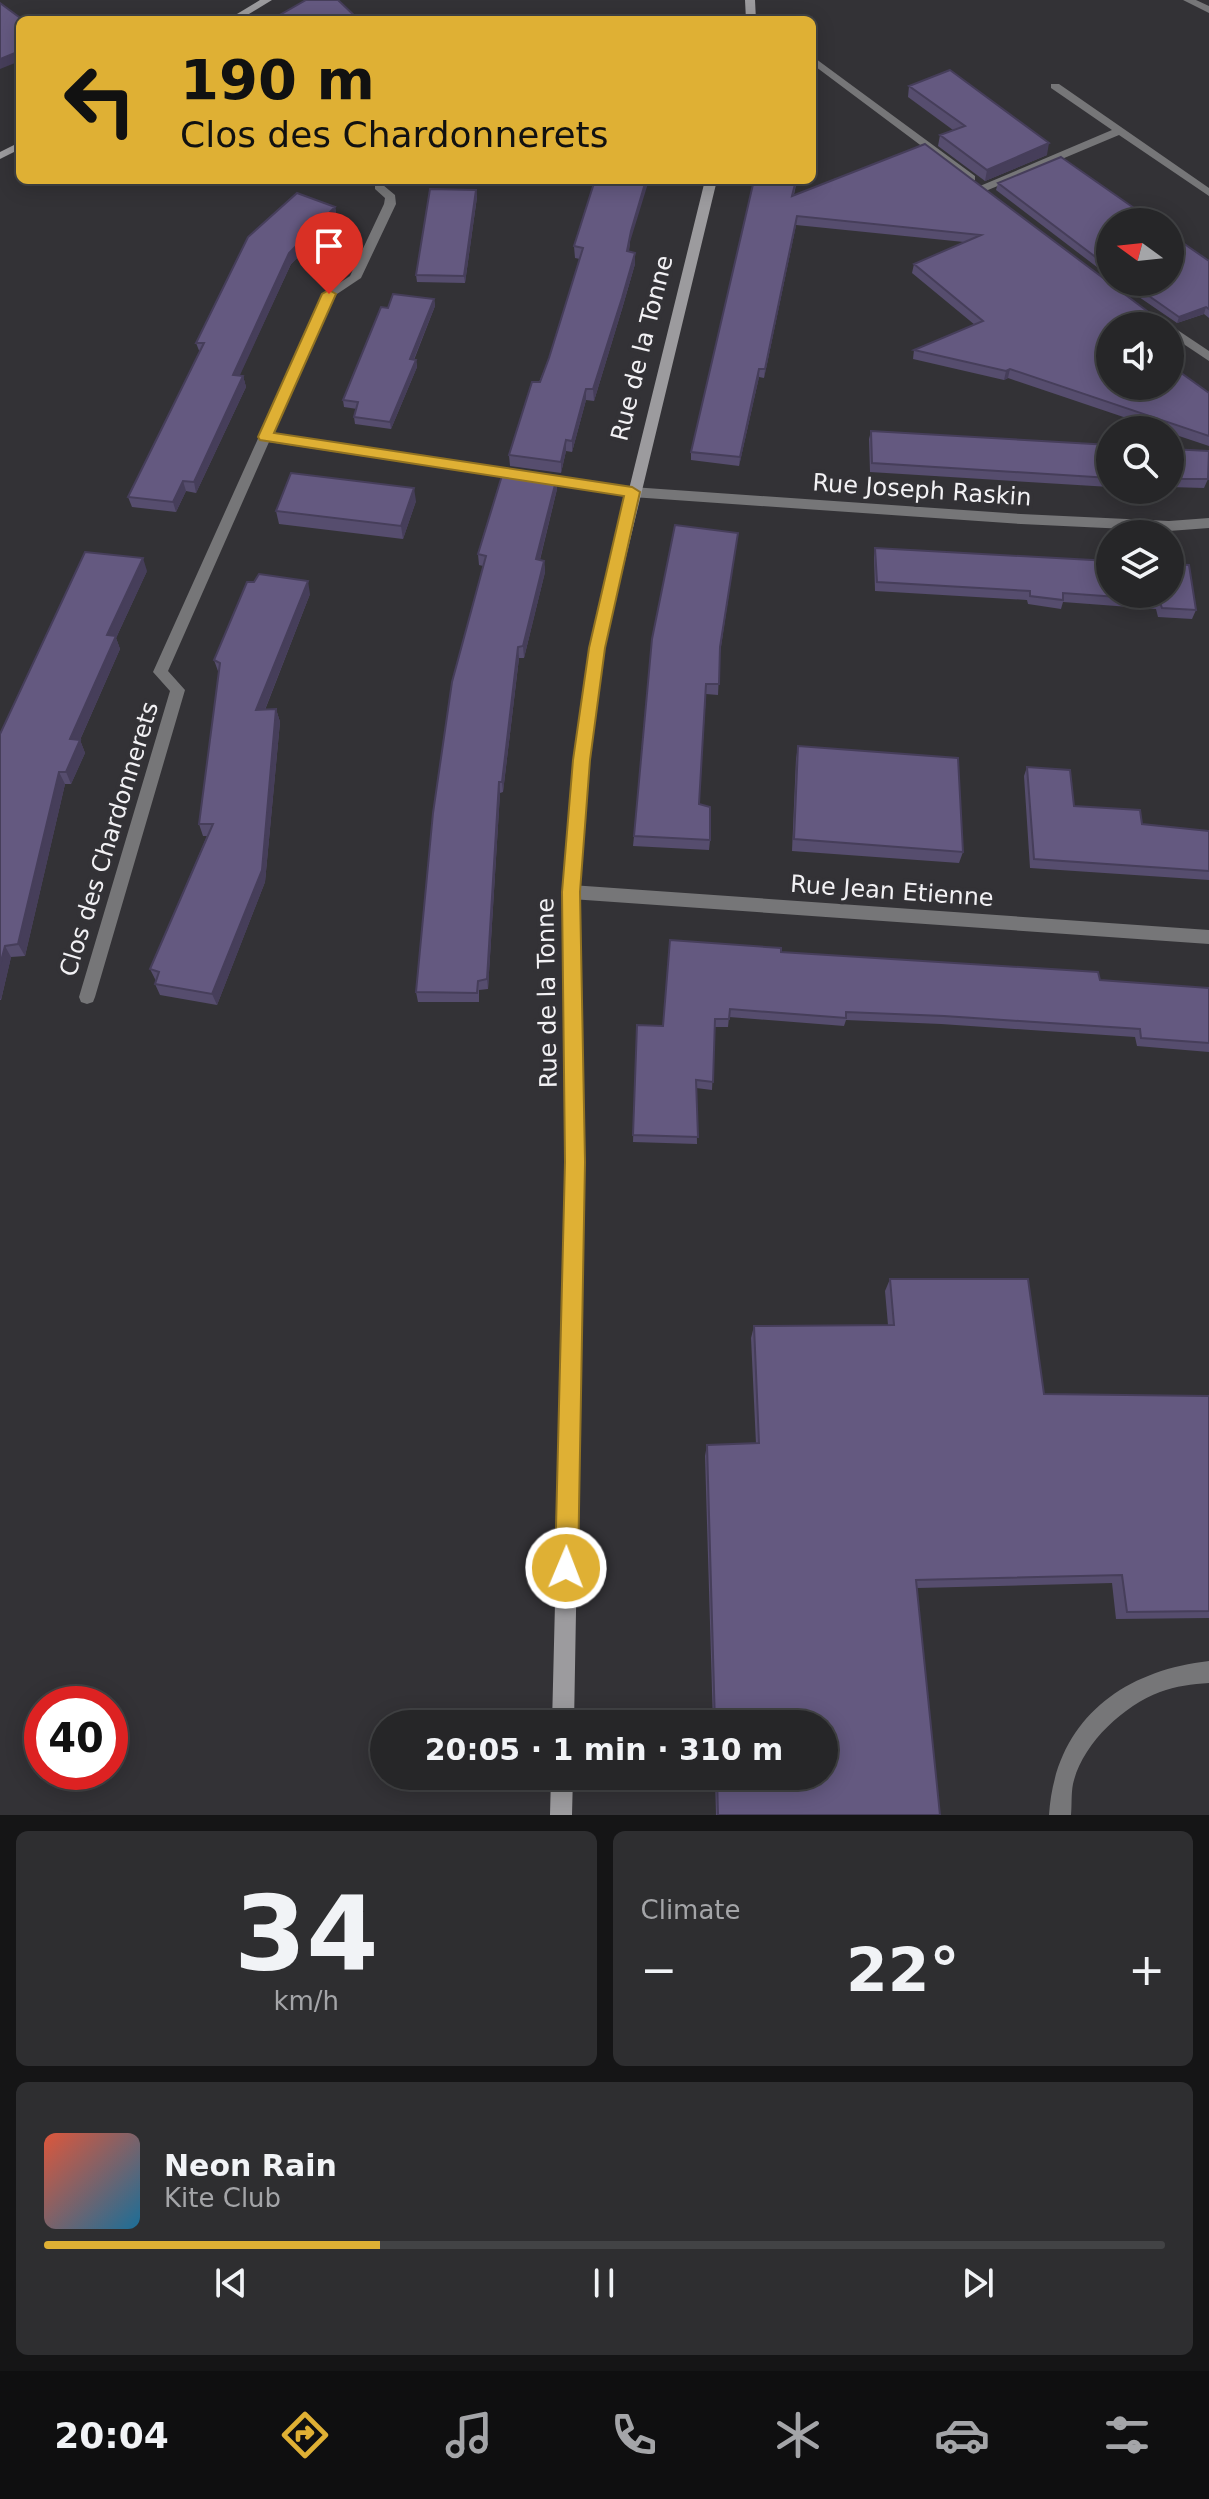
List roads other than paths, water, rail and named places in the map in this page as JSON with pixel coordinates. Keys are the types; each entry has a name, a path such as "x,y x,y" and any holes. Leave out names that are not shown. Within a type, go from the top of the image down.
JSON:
{"street":[{"path":"239,16 267,0"},
{"path":"1188,0 1209,10"},
{"path":"816,62 997,199"},
{"path":"1055,86 1209,193"},
{"path":"984,188 1120,131"},
{"name":"Rue de la Tonne","path":"563,1710 575,1162 571,892 582,760 597,648 632,492 710,184"},
{"name":"Clos des Chardonnerets","path":"87,997 178,690 160,672 329,294 355,278 390,204 391,197 379,187"},
{"path":"1184,339 1209,357"},
{"path":"266,437 632,492"},
{"name":"Rue Joseph Raskin","path":"632,492 1110,523 1169,526 1209,523"},
{"name":"Rue Jean Etienne","path":"571,892 1209,937"},
{"path":"1060,1815 1063,1780 1095,1723 1136,1690 1183,1673 1209,1672"},
{"path":"561,1815 562,1790"}]}
